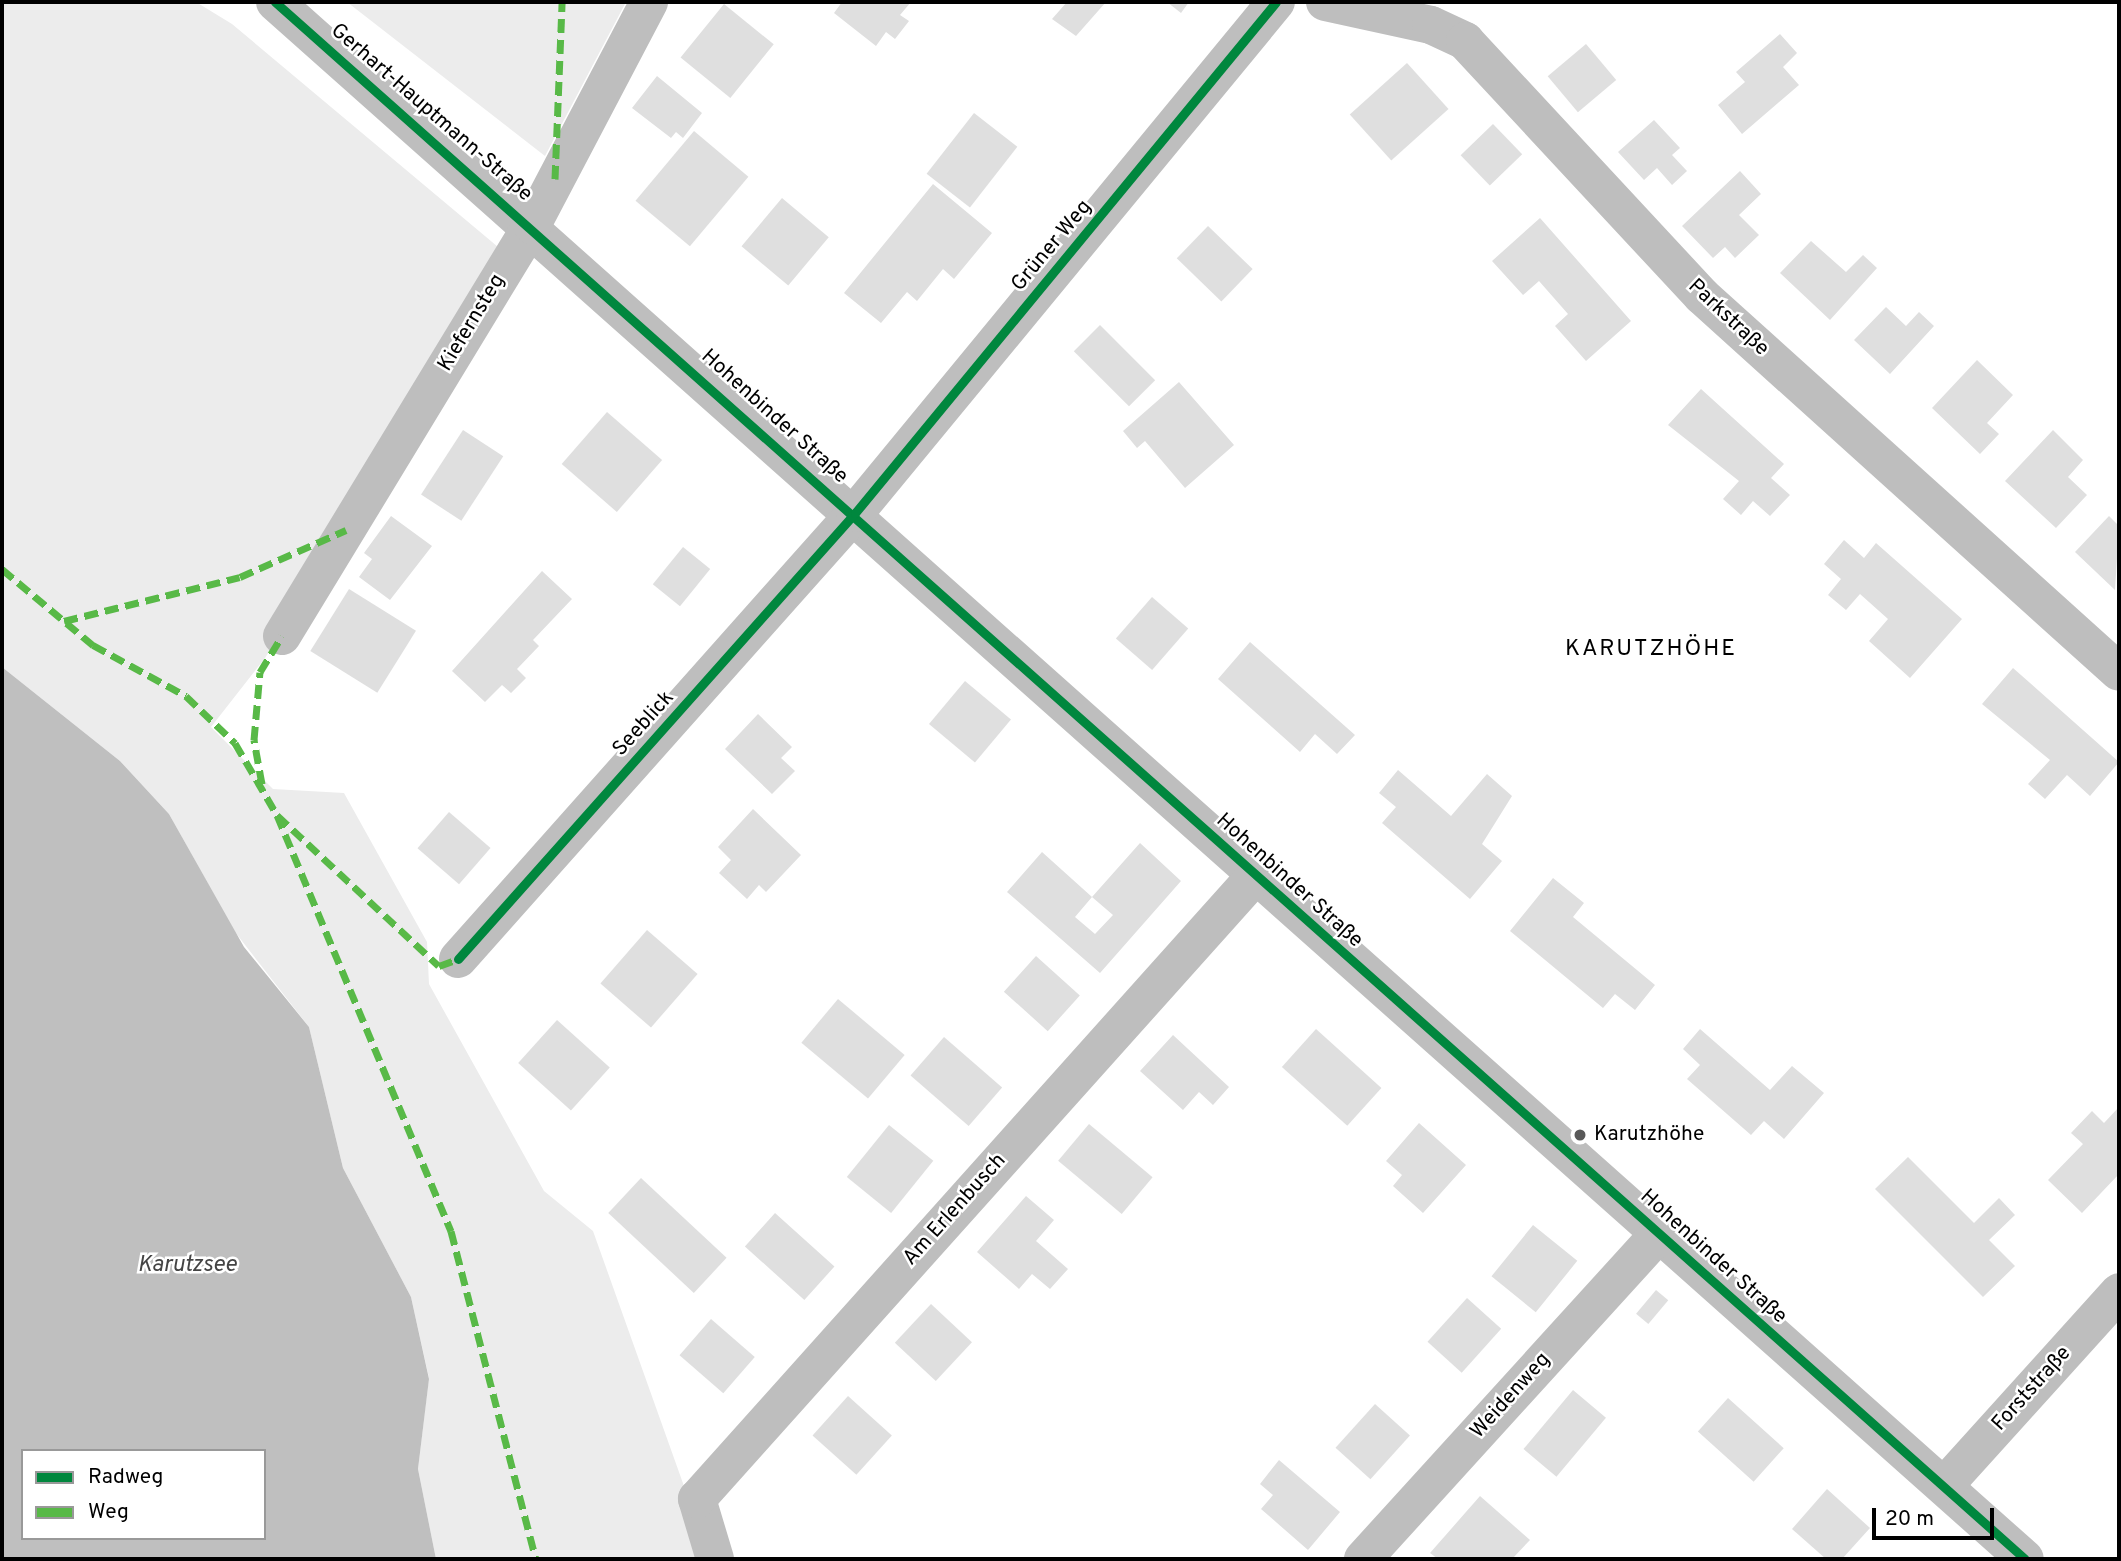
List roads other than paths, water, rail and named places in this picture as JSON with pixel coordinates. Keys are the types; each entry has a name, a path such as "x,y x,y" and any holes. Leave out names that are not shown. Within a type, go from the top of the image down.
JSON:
{"street":[{"name":"Gerhart-Hauptmann-Straße","path":"275,2 532,225"},
{"name":"Kiefernsteg","path":"282,636 532,225 649,2"},
{"name":"Grüner Weg","path":"855,513 1276,2"},
{"name":"Parkstraße","path":"1325,2 1431,25 1465,41 1702,296 2119,672"},
{"name":"Hohenbinder Straße","path":"532,225 1256,876 2025,1559"},
{"name":"Seeblick","path":"458,959 855,513"},
{"name":"Am Erlenbusch","path":"715,1559 696,1499 1256,876"},
{"name":"Weidenweg","path":"1363,1559 1660,1233"},
{"name":"Forststraße","path":"1944,1486 2119,1292"}],"water":[{"name":"Karutzsee","path":"2,667 120,761 169,814 244,947 309,1027 343,1168 411,1297 429,1379 418,1469 436,1559 2,1559"}],"place":[{"name":"Karutzhöhe","path":"1580,1135"}],"district":[{"name":"KARUTZHÖHE","path":"1651,650"}]}
